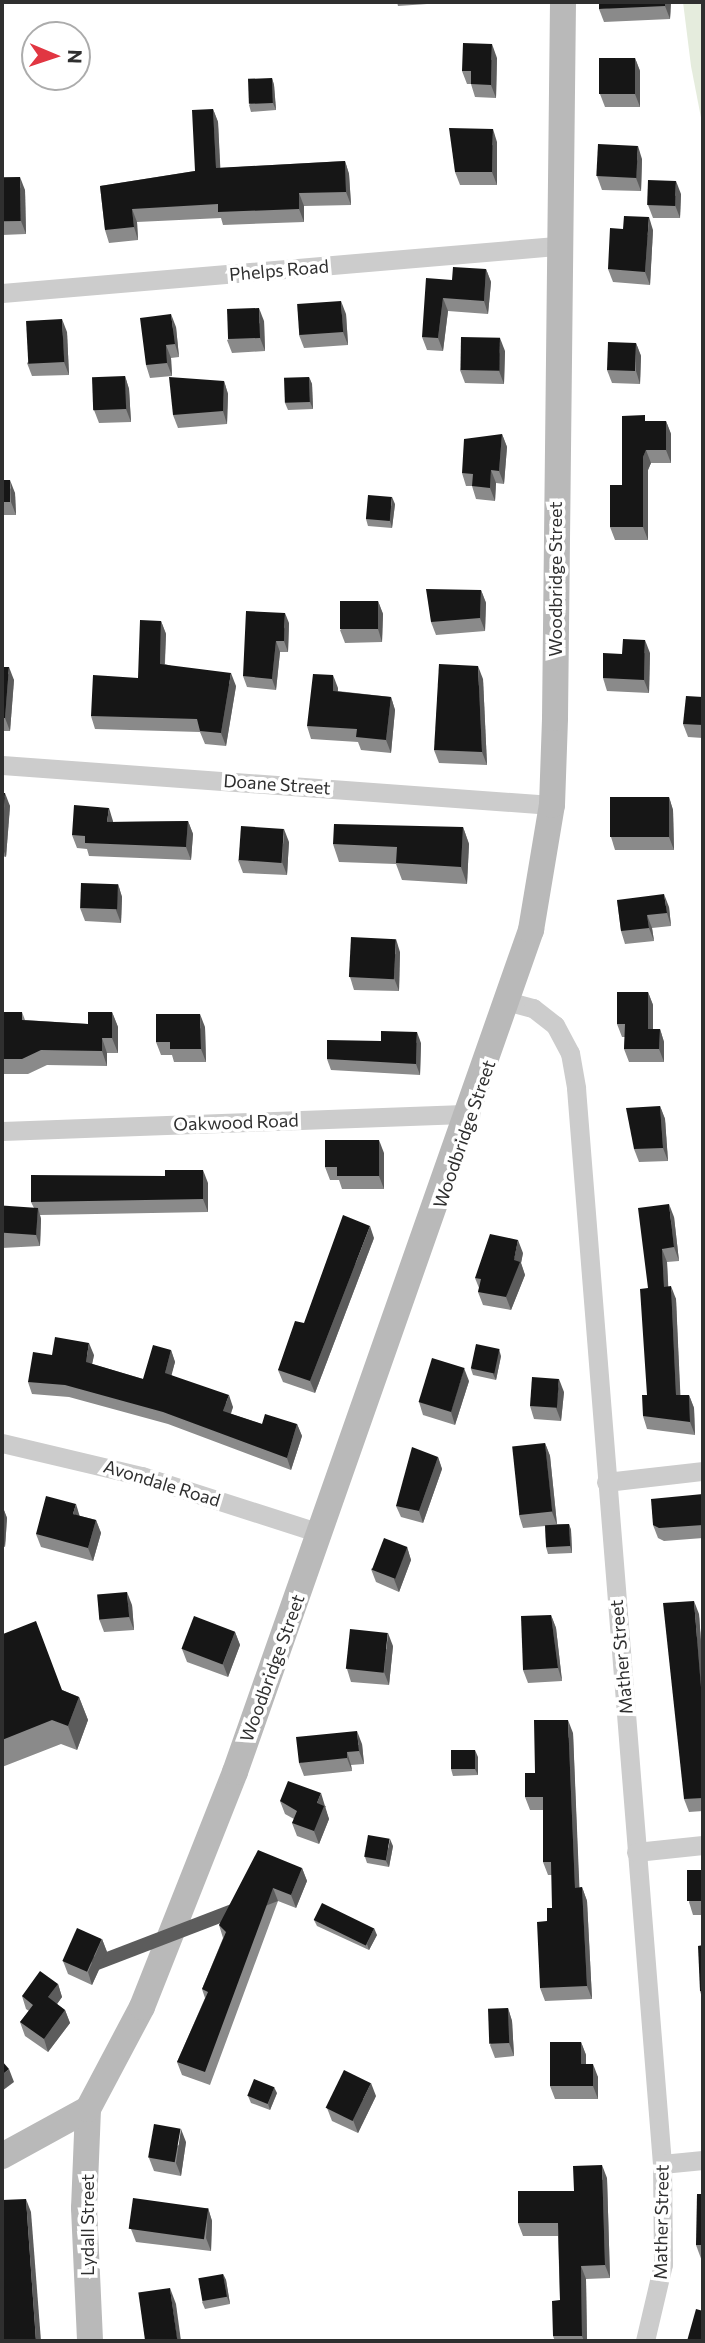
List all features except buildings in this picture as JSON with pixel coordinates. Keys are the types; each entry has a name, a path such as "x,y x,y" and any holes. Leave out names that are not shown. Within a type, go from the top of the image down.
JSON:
{"main road":[{"name":"Woodbridge Street","path":"88,2109 142,2007 320,1533 471,1114 510,1002 531,930 552,805 555,246 563,2"},
{"path":"2,2156 88,2109"},
{"name":"Lydall Street","path":"88,2109 84,2208 90,2341"}],"street":[{"name":"Phelps Road","path":"2,293 555,246"},
{"name":"Doane Street","path":"2,765 552,805"},
{"name":"Mather Street","path":"510,1002 533,1008 555,1025 570,1053 662,2164 663,2264 645,2341"},
{"name":"Oakwood Road","path":"2,1131 471,1114"},
{"name":"Avondale Road","path":"2,1443 117,1469 320,1533"},
{"path":"607,1482 703,1471"},
{"path":"636,1852 703,1845"},
{"path":"662,2164 703,2160"}],"green space":[{"path":"683,2 703,2 703,128 691,66"}]}
